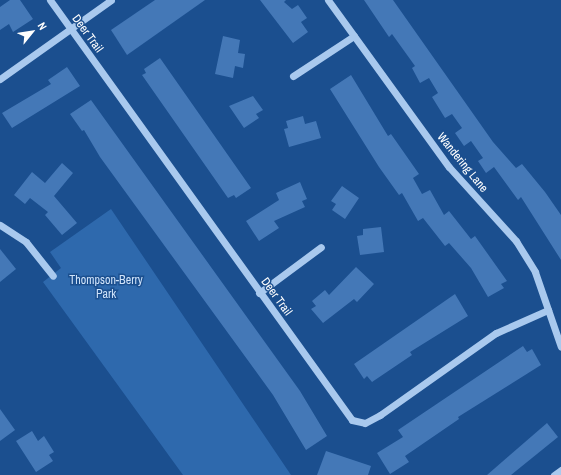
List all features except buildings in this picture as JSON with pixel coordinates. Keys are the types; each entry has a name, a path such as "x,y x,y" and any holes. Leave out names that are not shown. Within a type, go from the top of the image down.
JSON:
{"street":[{"name":"Deer Trail","path":"50,0 347,415 358,423 380,415 496,334 548,310"},
{"path":"0,79 111,0"},
{"name":"Wandering Lane","path":"328,0 462,184 516,241 534,272 561,347"},
{"path":"293,76 354,36"},
{"path":"0,225 26,242 53,276"},
{"path":"259,293 321,247"},
{"path":"554,475 561,470"}],"green space":[{"name":"Thompson-Berry Park","path":"111,209 291,475 183,475 43,282 61,268 50,252"}]}
